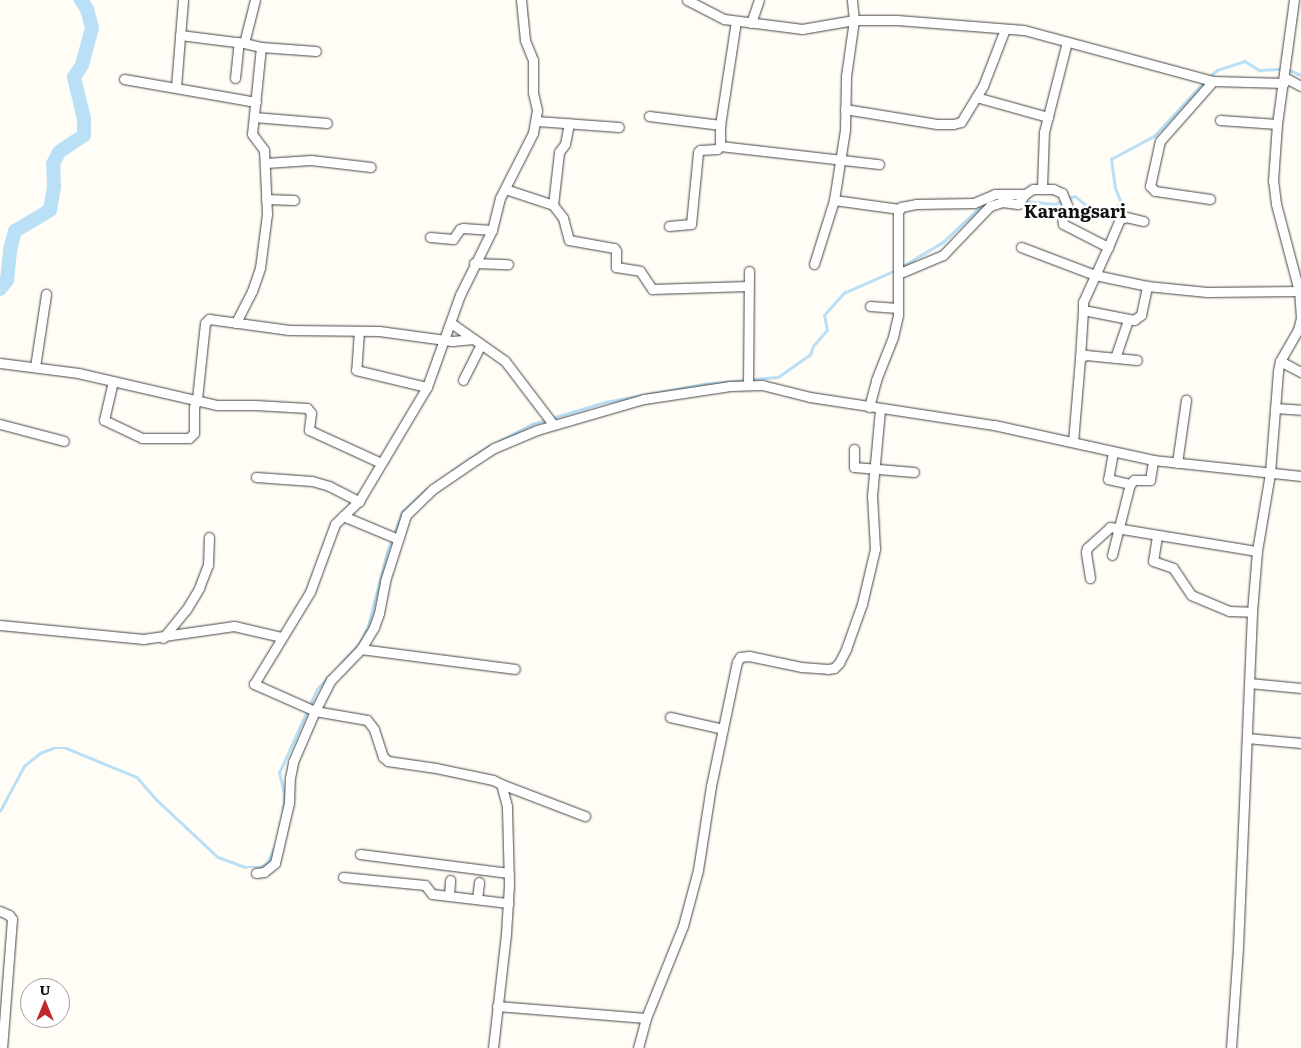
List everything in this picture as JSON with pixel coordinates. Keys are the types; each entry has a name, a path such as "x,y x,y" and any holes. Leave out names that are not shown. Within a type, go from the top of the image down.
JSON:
{"street":[{"path":"176,87 183,0"},
{"path":"235,78 242,42 255,0"},
{"path":"521,0 526,40 533,60 537,121 534,133 500,198 492,230 460,294 427,387 359,501 343,516 332,531 310,592 254,684 311,709 367,720 374,729 383,757 388,761 436,768 493,780 584,816"},
{"path":"687,0 694,6 724,19 802,29 854,20 897,20 1024,30 1200,76 1212,81 1284,74 1301,86"},
{"path":"751,23 759,0"},
{"path":"814,264 834,200 840,161 846,76 854,20 852,0"},
{"path":"1231,1048 1252,612 1257,551 1270,473 1276,388 1280,361 1298,330 1301,318 1299,291 1276,204 1273,155 1294,0"},
{"path":"720,146 720,126 736,21"},
{"path":"845,109 885,117 954,124 961,122 982,86 1005,29"},
{"path":"180,35 242,42 261,47 316,50"},
{"path":"1042,188 1043,139 1068,42"},
{"path":"236,323 252,291 260,268 267,214 264,150 253,138 261,47"},
{"path":"124,79 256,102"},
{"path":"1210,199 1155,191 1150,186 1160,141 1212,81"},
{"path":"976,97 1048,117"},
{"path":"649,116 720,126"},
{"path":"254,117 327,123"},
{"path":"1220,120 1276,124"},
{"path":"537,121 619,127"},
{"path":"552,205 559,152 565,144 569,123"},
{"path":"669,226 691,224 698,152 700,150 717,149 720,146 879,164"},
{"path":"266,162 311,160 371,167"},
{"path":"834,200 899,209 908,205 974,203 996,198 1018,204 1023,198 1042,188 1056,189 1062,193 1068,206 1062,220 1108,247"},
{"path":"505,189 552,205 562,218 569,240 614,248 616,251 616,266 640,271 652,288 748,286"},
{"path":"900,271 943,255 996,198"},
{"path":"266,199 294,200"},
{"path":"869,407 876,380 894,337 900,271 899,209"},
{"path":"1073,442 1083,302 1120,219 1144,221"},
{"path":"430,237 452,239 463,228 492,230"},
{"path":"1021,247 1096,275 1147,286 1216,292 1299,291"},
{"path":"474,263 508,264"},
{"path":"747,381 749,271"},
{"path":"1083,310 1134,320 1140,315 1147,286"},
{"path":"35,367 46,294"},
{"path":"870,306 898,308"},
{"path":"113,381 103,419 128,434 142,438 181,439 192,436 205,323 209,319 289,330 379,331 445,340 477,342"},
{"path":"1115,358 1128,320"},
{"path":"451,323 505,361 550,419"},
{"path":"359,331 356,370 427,387"},
{"path":"462,380 477,342"},
{"path":"1080,358 1086,355 1137,360"},
{"path":"1280,361 1301,372"},
{"path":"0,363 78,372 217,405 307,408 311,413 309,430 381,462"},
{"path":"256,873 264,872 275,863 289,803 293,762 311,709 330,680 361,649 377,620 394,538 406,515 433,489 494,448 550,419 644,399 730,386 747,381 810,397 994,425 1153,460 1301,476"},
{"path":"1177,463 1186,400"},
{"path":"1275,408 1301,410"},
{"path":"638,1048 646,1018 683,926 698,870 737,662 740,657 749,656 801,667 828,669 834,668 846,649 862,604 873,560 872,496 880,409"},
{"path":"0,424 64,441"},
{"path":"854,450 854,467 914,472"},
{"path":"1113,452 1108,479 1130,484"},
{"path":"1112,555 1130,484 1134,480 1150,480 1153,460"},
{"path":"256,477 312,481 328,486 359,501"},
{"path":"343,516 394,538"},
{"path":"1090,578 1087,548 1110,527 1257,551"},
{"path":"1157,536 1153,561 1173,568 1191,595 1226,610 1252,612"},
{"path":"163,638 190,604 206,571 209,563 209,537"},
{"path":"0,625 122,638 163,638 202,629 234,626 281,637"},
{"path":"361,649 515,669"},
{"path":"1249,683 1301,688"},
{"path":"670,717 723,730"},
{"path":"1247,738 1301,743"},
{"path":"493,1048 508,902 509,873 507,806 501,784"},
{"path":"360,854 509,873"},
{"path":"343,877 425,885 432,894 508,902"},
{"path":"449,896 450,880"},
{"path":"477,898 479,882"},
{"path":"0,911 9,915 12,919 2,1048"},
{"path":"498,1006 646,1018"}],"waterway":[{"path":"0,289 7,280 10,250 15,231 50,210 54,187 53,164 59,152 84,135 84,119 74,77 82,65 92,27 87,9 81,0"},
{"path":"1208,78 1217,70 1245,61 1259,70 1281,69"},
{"path":"1287,69 1301,75"},
{"path":"1025,201 1054,204 1075,196 1100,217 1107,215 1121,203 1115,188 1111,159 1154,136 1204,82"},
{"path":"901,267 943,242 981,206 1000,197"},
{"path":"751,379 778,377 810,355 813,346 827,330 824,315 844,293 896,270"},
{"path":"496,443 532,424 605,402 703,384 746,380"},
{"path":"452,471 489,446"},
{"path":"340,665 359,644 368,626 387,552 402,512 427,489"},
{"path":"283,812 284,794 279,773 317,689 329,676"},
{"path":"0,811 24,766 40,753 53,748 66,748 137,777 157,800 218,857 245,867 260,867 267,863 275,846"}],"district":[{"name":"Karangsari","path":"1075,211"}]}
